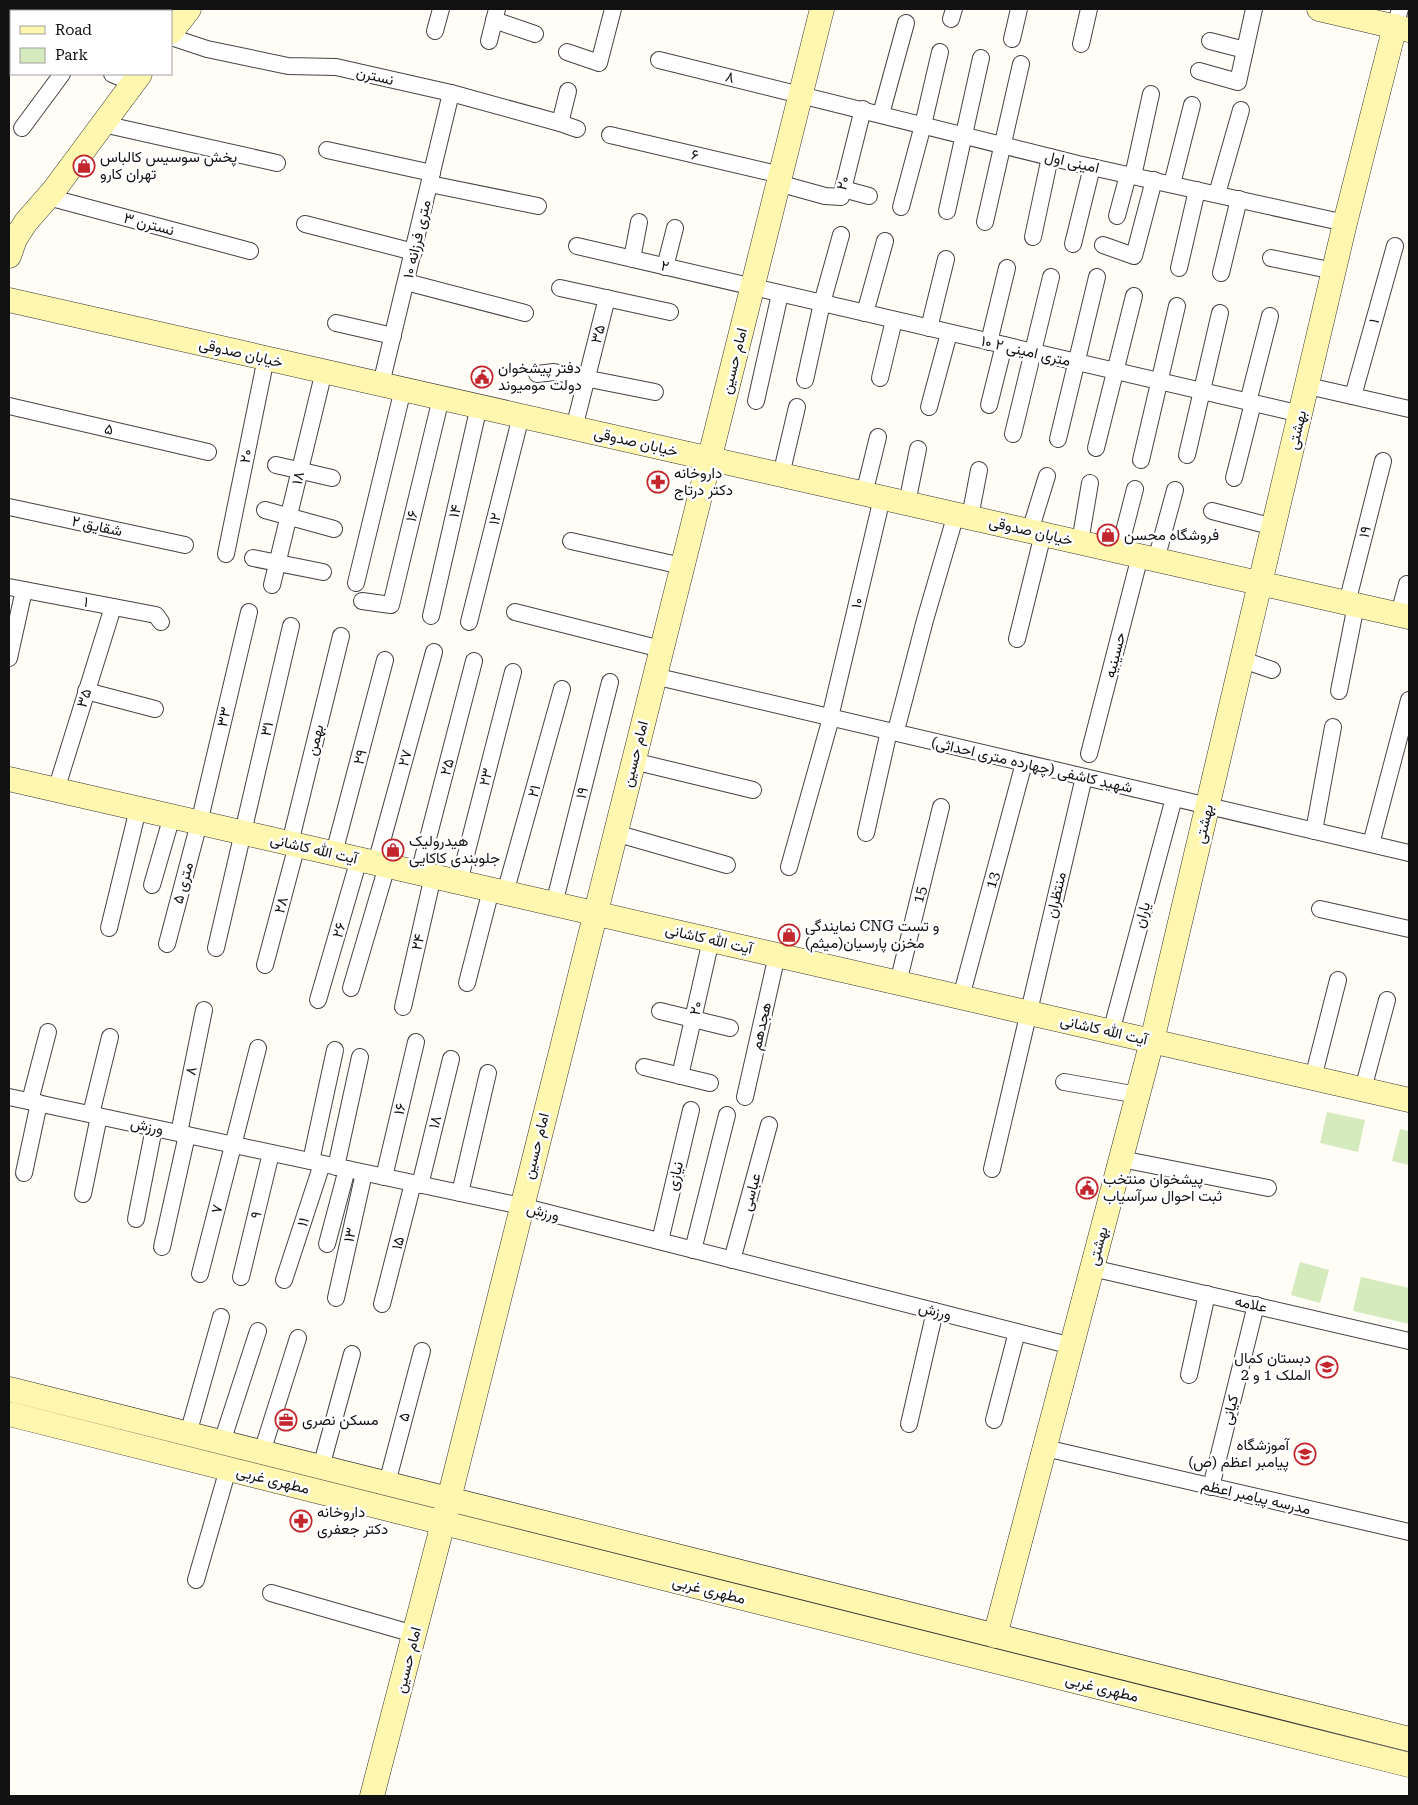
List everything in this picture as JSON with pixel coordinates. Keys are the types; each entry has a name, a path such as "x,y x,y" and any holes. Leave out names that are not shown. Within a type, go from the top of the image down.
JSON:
{"street":[{"path":"172,31 189,9"},
{"path":"435,31 441,9"},
{"path":"567,52 599,62 613,9"},
{"name":"امام حسین","path":"372,1796 443,1523 822,9"},
{"path":"1012,39 1019,9"},
{"path":"1081,44 1089,9"},
{"path":"1199,71 1238,82 1254,9"},
{"path":"1319,9 1401,22"},
{"path":"489,42 495,14 535,34"},
{"name":"بهشتی","path":"995,1636 1152,1041 1209,806 1345,223 1401,22"},
{"path":"881,114 906,23"},
{"name":"نسترن","path":"172,37 207,49 288,66 336,67 451,94 577,129"},
{"path":"1210,41 1245,50"},
{"path":"901,207 924,125 940,52"},
{"path":"946,210 981,58"},
{"name":"۸","path":"659,60 801,94"},
{"path":"985,222 1021,64"},
{"path":"22,128 61,75"},
{"path":"11,244 103,124 128,77"},
{"path":"560,123 568,91"},
{"name":"۱۰ متری فرزانه","path":"392,387 393,336 451,94"},
{"name":"امینی اول","path":"801,94 1092,167 1345,223"},
{"path":"1117,216 1131,175 1151,94"},
{"path":"1172,184 1192,105"},
{"name":"۲۰","path":"779,179 825,196 841,197 862,110"},
{"path":"1217,194 1241,110"},
{"path":"103,124 277,163"},
{"name":"۶","path":"610,135 779,179"},
{"path":"327,150 538,206"},
{"path":"1034,237 1050,157"},
{"path":"1073,244 1092,167"},
{"path":"1103,245 1134,256 1154,180"},
{"path":"843,189 869,196"},
{"path":"1179,268 1197,190"},
{"name":"نسترن ۳","path":"48,197 250,251"},
{"path":"1221,273 1239,199"},
{"path":"632,259 639,222"},
{"path":"305,224 414,252"},
{"path":"665,266 675,228"},
{"path":"805,380 822,303 842,235"},
{"path":"865,313 885,241"},
{"name":"۲","path":"577,246 752,287"},
{"name":"۱","path":"1353,396 1395,246"},
{"path":"1271,258 1334,271"},
{"path":"929,328 946,259"},
{"path":"988,405 1008,268"},
{"path":"1013,434 1051,277"},
{"path":"1058,439 1097,277"},
{"path":"406,282 525,313"},
{"name":"۱۰ متری امینی ۲","path":"752,287 1301,414"},
{"path":"560,288 670,312"},
{"path":"756,401 780,294"},
{"path":"1096,448 1134,296"},
{"name":"۳۵","path":"574,428 607,298"},
{"name":"خیابان صدوقی","path":"9,300 1404,616"},
{"path":"1141,460 1177,306"},
{"path":"1187,455 1220,313"},
{"path":"1234,478 1270,316"},
{"path":"880,378 894,320"},
{"path":"336,323 393,336"},
{"path":"929,407 949,333"},
{"name":"۲۰","path":"226,554 266,358"},
{"name":"۱۸","path":"272,585 324,371"},
{"path":"537,374 554,372 655,392"},
{"path":"1308,386 1409,409"},
{"path":"356,583 392,387"},
{"name":"۱۶","path":"362,601 391,605 441,398"},
{"name":"۵","path":"9,406 208,452"},
{"name":"۱۴","path":"431,616 479,406"},
{"path":"781,475 797,407"},
{"name":"۱۲","path":"469,622 521,416"},
{"path":"873,496 878,437"},
{"path":"907,503 918,449"},
{"name":"۱۹","path":"1339,691 1351,604 1382,461"},
{"path":"276,465 332,478"},
{"path":"866,833 925,620 979,470"},
{"path":"1017,639 1047,476"},
{"path":"1080,542 1090,483"},
{"path":"1135,489 1138,556"},
{"path":"1138,556 1175,490"},
{"name":"۱۰","path":"789,867 831,713 873,496"},
{"name":"شقایق ۲","path":"9,507 185,544"},
{"path":"265,510 334,529"},
{"path":"1212,511 1274,527"},
{"path":"571,541 682,566"},
{"name":"حسینیه","path":"1089,754 1138,556"},
{"path":"253,558 323,572"},
{"path":"1404,616 1407,584"},
{"path":"9,658 16,588"},
{"name":"۱","path":"16,588 156,615 162,622"},
{"name":"۳۵","path":"56,790 113,607"},
{"name":"۳۳","path":"199,822 249,612"},
{"path":"515,612 661,649"},
{"name":"۳۱","path":"216,948 291,626"},
{"name":"بهمن","path":"294,844 341,636"},
{"name":"۲۷","path":"374,863 434,652"},
{"name":"۲۹","path":"334,853 385,660"},
{"path":"1243,660 1272,670"},
{"name":"۲۵","path":"426,875 474,661"},
{"name":"۲۳","path":"459,882 513,672"},
{"name":"شهید کاشفی (چهارده متری احداثی)","path":"654,676 894,727 1024,763 1409,853"},
{"name":"۱۹","path":"554,904 610,682"},
{"name":"۲۱","path":"467,983 562,689"},
{"path":"86,691 155,709"},
{"path":"1371,844 1409,700"},
{"path":"1314,831 1333,727"},
{"path":"633,760 753,790"},
{"name":"13","path":"961,997 1024,763"},
{"name":"منتظران","path":"992,1169 1084,777"},
{"name":"آیت الله کاشانی","path":"9,779 1409,1100"},
{"name":"یاران","path":"1111,1032 1174,798"},
{"name":"15","path":"898,983 941,807"},
{"path":"109,928 138,809"},
{"path":"152,885 172,816"},
{"name":"۵ متری","path":"167,944 199,822"},
{"path":"615,833 727,865"},
{"name":"۲۸","path":"265,966 294,844"},
{"path":"351,988 374,863"},
{"name":"۲۶","path":"318,1000 374,863"},
{"name":"۲۴","path":"402,1007 426,875"},
{"path":"1320,909 1409,929"},
{"name":"۲۰","path":"680,1076 711,940"},
{"name":"هجدهم","path":"745,1097 777,955"},
{"path":"1313,1078 1338,980"},
{"path":"1363,1089 1387,1000"},
{"name":"۸","path":"162,1247 204,1010"},
{"path":"660,1011 730,1028"},
{"path":"24,1173 48,1032"},
{"path":"83,1194 95,1115 110,1037"},
{"name":"۱۶","path":"384,1177 416,1042"},
{"path":"233,1145 258,1048"},
{"path":"327,1244 335,1050"},
{"path":"329,1165 360,1058"},
{"name":"۱۸","path":"417,1184 451,1059"},
{"path":"644,1067 710,1083"},
{"path":"460,1193 488,1073"},
{"path":"1064,1082 1138,1095"},
{"name":"ورزش","path":"9,1097 522,1206 1072,1346"},
{"name":"نیازی","path":"660,1241 691,1110"},
{"path":"693,1250 727,1115"},
{"name":"عباسی","path":"732,1260 769,1125"},
{"path":"136,1219 154,1128"},
{"name":"۷","path":"200,1274 233,1145"},
{"name":"۹","path":"241,1277 272,1153"},
{"path":"1121,1159 1268,1188"},
{"name":"۱۱","path":"284,1280 329,1165"},
{"name":"۱۳","path":"336,1298 364,1173"},
{"name":"۱۵","path":"382,1304 417,1184"},
{"name":"علامه","path":"1092,1268 1409,1341"},
{"path":"1189,1375 1207,1294"},
{"name":"کیانی","path":"1211,1486 1256,1305"},
{"path":"909,1424 935,1311"},
{"path":"188,1434 221,1317"},
{"path":"222,1442 258,1331"},
{"path":"994,1420 1018,1332"},
{"path":"262,1452 298,1338"},
{"name":"۵","path":"387,1483 422,1351"},
{"path":"321,1467 352,1354"},
{"name":"مطهری غربی","path":"9,1389 1409,1740"},
{"name":"مطهری غربی","path":"9,1414 1408,1765"},
{"name":"مدرسه پیامبر اعظم","path":"1045,1448 1409,1532"},
{"path":"196,1580 228,1469"},
{"path":"271,1593 414,1634"}],"green space":[{"path":"1327,1112 1365,1120 1358,1152 1320,1143"},
{"path":"1400,1129 1409,1131 1409,1165 1392,1161"},
{"path":"1300,1262 1329,1270 1320,1303 1291,1295"},
{"path":"1361,1277 1409,1288 1409,1324 1353,1311"}],"place":[{"name":"پخش سوسیس کالباس تهران کارو","path":"84,166"},
{"name":"دفتر پیشخوان دولت مومیوند","path":"482,377"},
{"name":"داروخانه دکتر درتاج","path":"658,482"},
{"name":"فروشگاه محسن","path":"1108,535"},
{"name":"هیدرولیک جلوبندی کاکایی","path":"393,850"},
{"name":"نمایندگی CNG و تست مخزن پارسیان(میثم)","path":"789,935"},
{"name":"پیشخوان منتخب ثبت احوال سرآسیاب","path":"1087,1188"},
{"name":"دبستان کمال الملک 1 و 2","path":"1327,1367"},
{"name":"مسکن نصری","path":"286,1420"},
{"name":"آموزشگاه پیامبر اعظم (ص)","path":"1305,1454"},
{"name":"داروخانه دکتر جعفری","path":"301,1521"}]}
